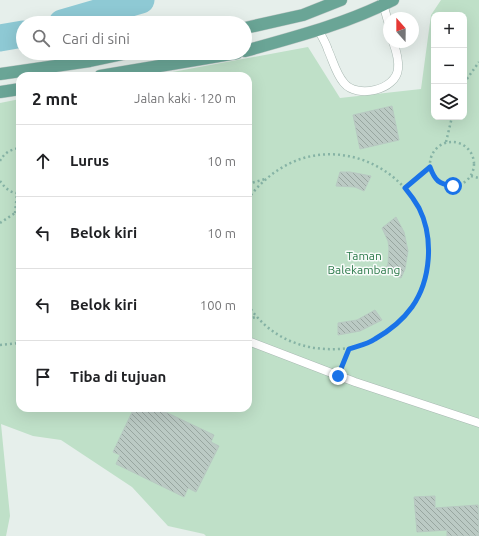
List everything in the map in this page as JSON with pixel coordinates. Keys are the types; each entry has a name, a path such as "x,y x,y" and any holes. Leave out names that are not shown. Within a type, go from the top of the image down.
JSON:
{"main road":[{"path":"252,26 303,15 341,0"},
{"path":"252,49 319,31 386,2"},
{"path":"0,74 95,60"},
{"path":"124,72 195,60"},
{"path":"0,92 16,90"}],"lane":[{"path":"386,2 387,12"},
{"path":"319,31 344,84 354,90 367,92 387,85 395,79 398,70 394,48"},
{"path":"252,343 338,376 479,422"}],"path":[{"path":"467,79 479,62"},
{"path":"446,142 451,120"},
{"path":"446,142 457,142 466,146 473,155 475,166 471,176 463,183 453,186 442,184 434,177 430,167 430,157 436,147 446,142"},
{"path":"0,162 3,156 16,149"},
{"path":"252,194 266,178 287,164 312,156 337,154 363,159 386,171 405,188 419,209 427,233 429,259 424,284 412,307 395,326 374,340 349,349 324,350 298,345 275,334 256,317 252,311"},
{"path":"405,188 430,167"},
{"path":"471,176 479,178"},
{"path":"252,183 266,178"},
{"path":"0,181 5,189 16,193"},
{"path":"0,223 15,214 16,207"},
{"path":"252,318 256,317"},
{"path":"0,345 16,343"},
{"path":"338,376 349,349"}],"green space":[{"name":"Taman Balekambang","path":"441,0 479,0 479,536 206,536 204,534 168,526 132,487 61,440 33,436 1,424 10,516 6,536 0,536 0,103 16,100 16,412 252,412 252,72 173,72 238,60 252,60 252,57 308,47 340,98 421,89 431,15 431,120 467,120 467,12 433,12"}],"building":[{"path":"392,106 399,140 360,149 353,115"},
{"path":"340,172 350,172 371,176 364,191 355,187 336,186"},
{"path":"396,217 404,232 408,251 405,269 401,278 385,271 388,264 389,248 388,241 382,228"},
{"path":"375,310 382,320 360,331 338,335 338,323 357,320"},
{"path":"132,412 165,412 214,435 211,442 219,446 196,492 188,488 184,497 116,464 120,455 113,452"},
{"path":"435,496 435,508 478,505 479,536 447,536 447,530 417,532 414,497"}],"waterway":[{"path":"86,16 141,0"},
{"path":"0,38 16,35"}],"route":[{"path":"338,376 349,349 374,340 395,326 412,307 424,284 429,259 427,233 419,209 405,188 430,167 434,177 442,184 453,186"}]}
